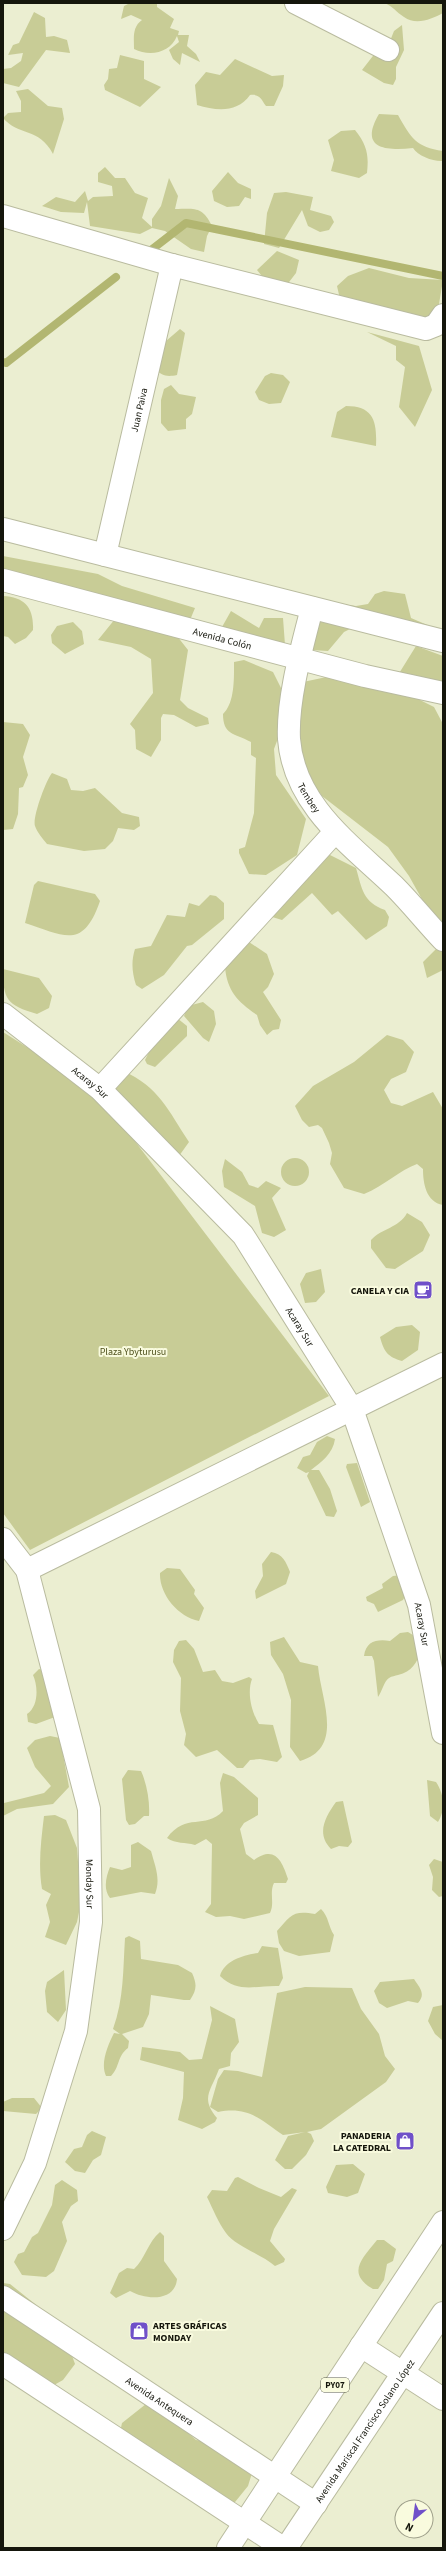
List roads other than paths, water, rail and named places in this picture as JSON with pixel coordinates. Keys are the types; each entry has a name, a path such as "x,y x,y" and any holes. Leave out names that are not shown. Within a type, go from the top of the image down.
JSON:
{"street":[{"path":"296,3 388,50"},
{"path":"3,216 172,265 426,329 436,325 443,315"},
{"name":"Juan Paiva","path":"105,555 172,265"},
{"path":"3,529 443,641"},
{"name":"Avenida Colón","path":"3,580 299,657 366,676 443,693"},
{"name":"Tembey","path":"312,608 299,657 289,738 293,760 300,782 308,798 335,832 395,887 443,940"},
{"path":"100,1089 335,832"},
{"name":"Acaray Sur","path":"3,1014 100,1089 243,1236 352,1409 418,1605 443,1733"},
{"path":"27,1570 443,1364"},
{"name":"Monday Sur","path":"3,1539 27,1570 89,1809 91,1922 76,2031 35,2163 3,2229"},
{"name":"PY07","path":"228,2548 443,2222"},
{"name":"Avenida Antequera","path":"3,2297 316,2504"},
{"name":"Avenida Mariscal Francisco Solano López","path":"284,2548 316,2504 443,2313"},
{"path":"361,2346 443,2399"},
{"path":"3,2364 284,2548"}],"waterway":[{"path":"146,254 186,223 443,276"},
{"path":"3,362 6,363 116,277"}],"place":[{"name":"CANELA Y CIA","path":"423,1290"},
{"name":"PANADERIA LA CATEDRAL","path":"405,2141"},
{"name":"ARTES GRÁFICAS MONDAY","path":"139,2331"}],"park label":[{"name":"Plaza Ybyturusu","path":"133,1351"}]}
